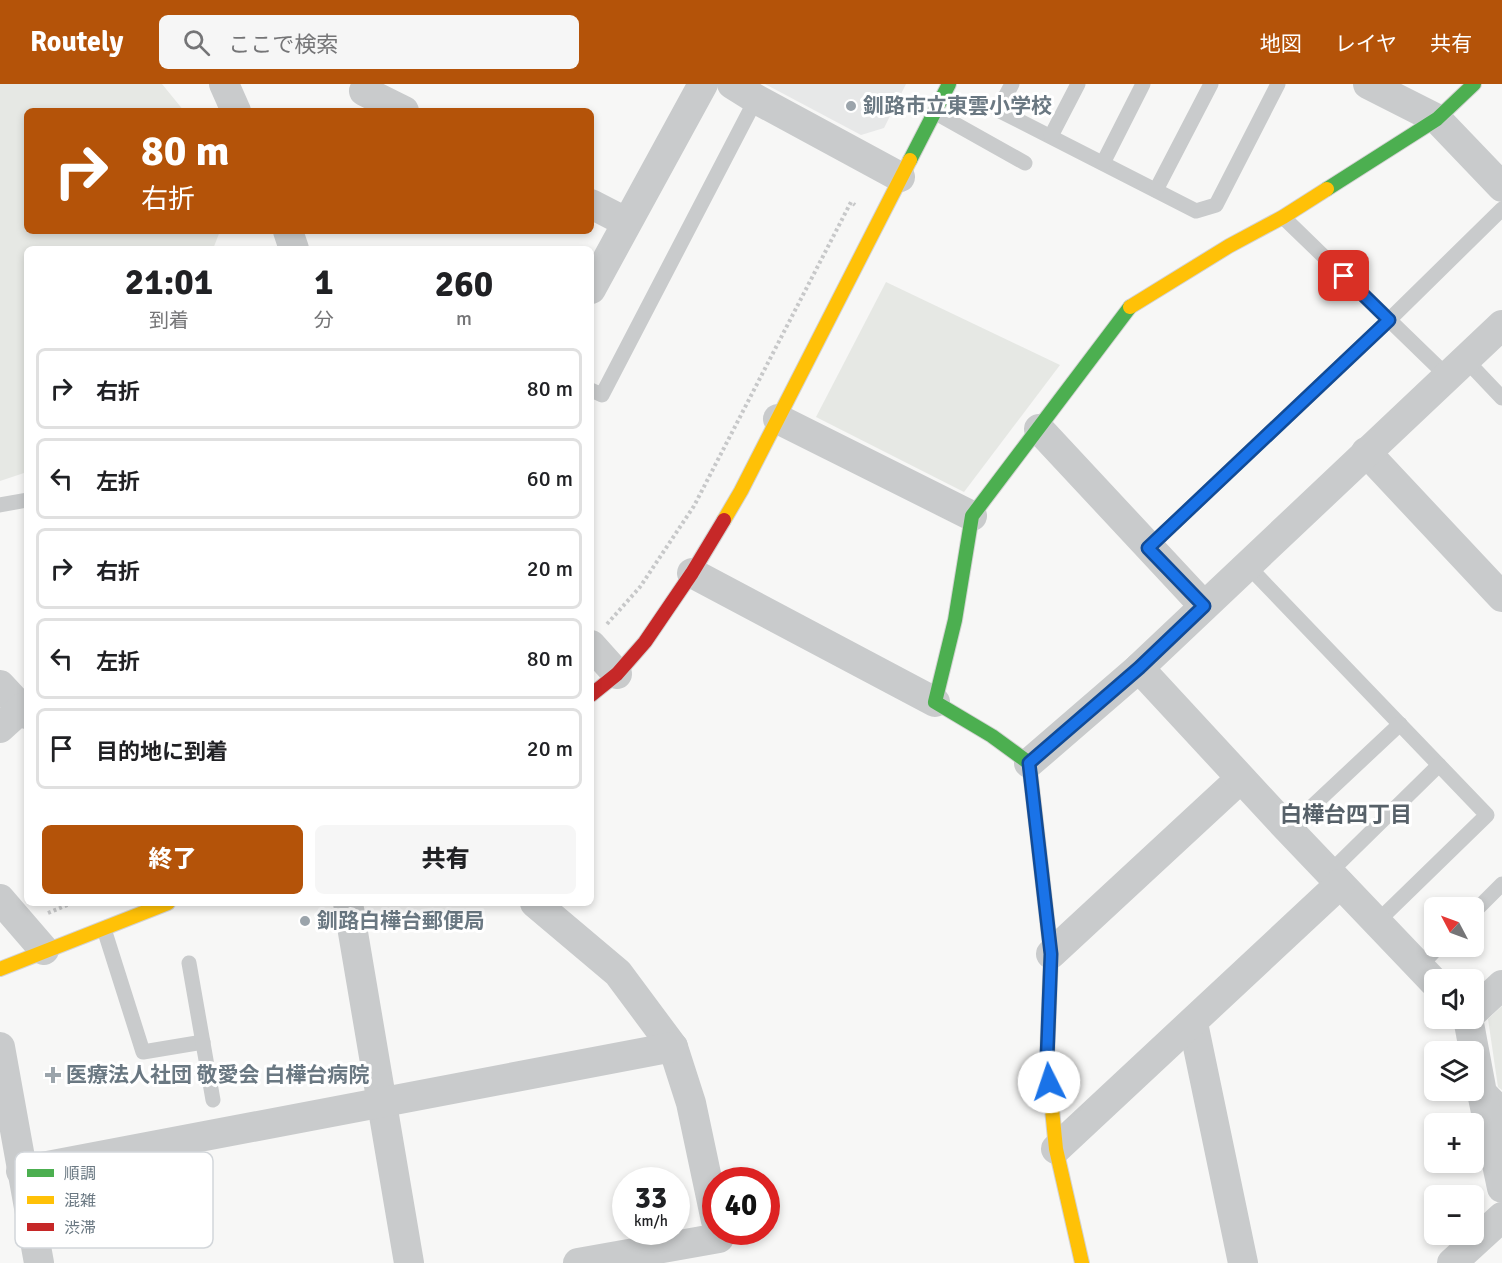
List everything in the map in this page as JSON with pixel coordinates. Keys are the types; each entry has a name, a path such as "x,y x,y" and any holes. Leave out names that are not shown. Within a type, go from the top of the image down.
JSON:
{"street":[{"path":"224,84 235,108"},
{"path":"594,283 702,84"},
{"path":"594,693 618,674 645,642 692,573 741,491 949,84"},
{"path":"1368,84 1437,120 1502,186"},
{"path":"935,702 955,620 972,516 1132,305 1229,246 1283,217 1437,120 1474,84"},
{"path":"744,92 900,177"},
{"path":"362,95 396,108"},
{"path":"594,206 626,222"},
{"path":"1029,763 1139,668 1502,324"},
{"path":"778,419 972,516"},
{"path":"1039,429 1204,606"},
{"path":"1366,452 1502,597"},
{"path":"692,573 935,702 992,736 1029,763 1051,954 1047,1059 1056,1149 1082,1263"},
{"path":"598,636 618,674"},
{"path":"1139,668 1377,922 1431,965"},
{"path":"0,685 24,711 0,729"},
{"path":"1051,954 1240,778"},
{"path":"1056,1149 1193,1023 1335,879"},
{"path":"0,900 44,950"},
{"path":"0,969 161,906"},
{"path":"348,906 380,1103 409,1263"},
{"path":"539,906 618,973 673,1047 691,1103 704,1167"},
{"path":"1484,1002 1502,985"},
{"path":"1193,1023 1242,1263"},
{"path":"1471,1029 1492,1104 1502,1188"},
{"path":"0,1047 18,1152"},
{"path":"121,1152 673,1047"},
{"path":"1452,1263 1502,1217"},
{"path":"578,1263 702,1241"},
{"path":"36,1248 39,1263"}],"lane":[{"path":"1012,84 998,110 1196,211 1216,205 1278,84"},
{"path":"1051,136 1078,84"},
{"path":"1103,163 1143,84"},
{"path":"1156,190 1211,84"},
{"path":"594,391 602,395 744,92"},
{"path":"934,112 1025,163"},
{"path":"1148,548 1389,320 1502,209"},
{"path":"1283,217 1389,320 1502,398"},
{"path":"0,505 24,501"},
{"path":"1247,565 1487,815 1377,922"},
{"path":"1288,829 1400,724"},
{"path":"1335,879 1439,765"},
{"path":"1484,902 1502,884"},
{"path":"104,929 143,1052 203,1042"},
{"path":"189,963 213,1100"}],"path":[{"path":"598,636 640,587 694,506 851,202 879,220"}],"shaded area":[{"path":"0,84 162,84 182,108 24,108 24,234 219,234 214,246 24,246 24,473 0,481"},
{"name":"釧路市立東雲小学校","path":"765,84 906,84 884,128 861,135"},
{"path":"886,282 1060,365 964,492 816,417"},
{"path":"1502,1006 1502,1090 1498,1087 1488,1019"}],"traffic: fast":[{"path":"910,160 949,84"},
{"path":"1327,189 1437,119 1474,84"},
{"path":"1031,779 1029,763 992,736 935,702 955,620 972,516 1130,307"}],"traffic: slow":[{"path":"724,520 910,160"},
{"path":"1130,307 1327,189"},
{"path":"1031,779 1051,954 1047,1059 1056,1149 1082,1263"},
{"path":"0,969 160,906"}],"traffic: jam":[{"path":"594,693 617,674 645,642 692,573 724,520"}],"place":[{"name":"釧路市立東雲小学校","path":"851,106"},
{"name":"釧路白樺台郵便局","path":"305,921"},
{"name":"医療法人社団 敬愛会 白樺台病院","path":"53,1075"}],"district":[{"name":"白樺台四丁目","path":"1346,814"}],"route":[{"path":"1049,1082 1047,1059 1051,954 1029,763 1139,668 1204,606 1148,548 1389,320 1344,276"}]}
